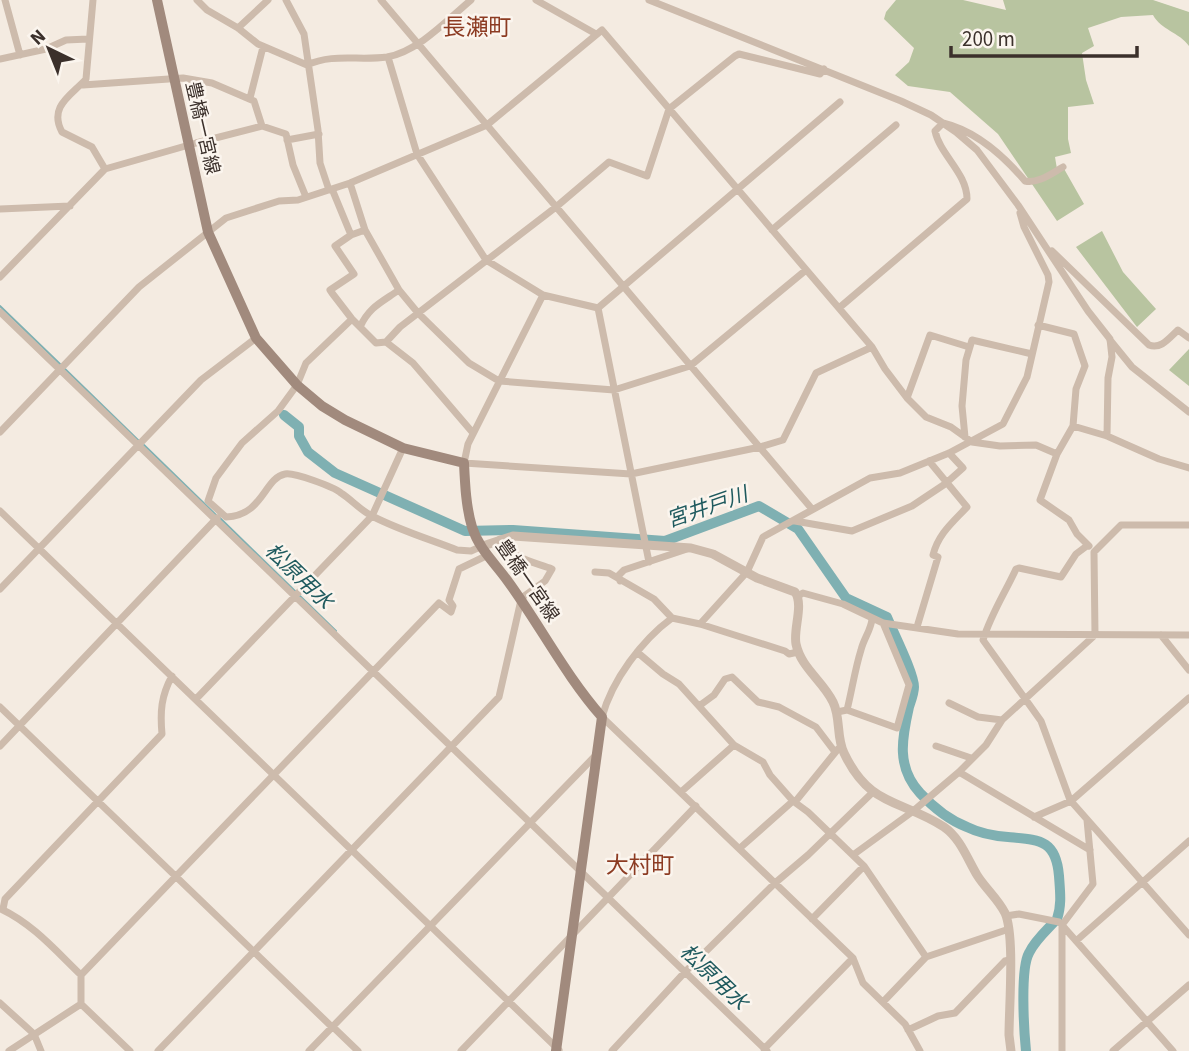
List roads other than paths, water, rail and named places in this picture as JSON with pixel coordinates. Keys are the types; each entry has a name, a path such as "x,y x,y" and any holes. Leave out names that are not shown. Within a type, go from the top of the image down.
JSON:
{"main road":[{"name":"豊橋一宮線","path":"157,0 208,232 257,338 297,385 345,421 403,448 464,463 472,526 481,546 506,579 581,693 602,717"},
{"path":"558,1050 602,717"}],"street":[{"path":"5,0 20,55"},
{"path":"93,0 86,79 65,97 59,107 59,125 62,132 92,147 105,169"},
{"path":"197,0 263,47 310,64"},
{"path":"238,28 268,0"},
{"path":"286,0 304,34 310,64 320,163 351,235"},
{"path":"381,0 812,509"},
{"path":"310,64 330,57 388,57 417,44 471,0"},
{"path":"536,0 596,34"},
{"path":"649,0 901,101 943,123 977,150 1018,205 1088,312 1132,367 1189,412"},
{"path":"0,432 139,287 226,218 351,183 487,125 602,30 872,347 906,398 926,418 951,427 969,440 1000,446 1036,445 1057,454"},
{"path":"0,59 46,48 65,40 88,38"},
{"path":"250,98 263,47"},
{"path":"365,230 351,235 335,246 354,274 330,290 352,319 376,343 386,342 418,313 556,207 609,162 647,176 669,109 739,54 820,74 824,69"},
{"path":"388,57 417,154 486,260 543,295 598,308"},
{"path":"82,84 173,79 204,81 254,101 262,126"},
{"path":"598,308 840,102"},
{"path":"943,123 961,128 984,142 1030,183 1063,167"},
{"path":"839,308 967,199 967,191 958,173 936,139 935,131 943,123"},
{"path":"772,230 896,125"},
{"path":"0,277 105,169 188,145 262,126 286,134 293,165 306,197"},
{"path":"287,140 318,134"},
{"path":"351,183 365,230 399,290 418,313 469,363 499,381 614,390 690,366 806,270"},
{"path":"0,209 71,205"},
{"path":"700,624 747,572 763,537 870,478 900,473 948,453 1003,424 1027,377 1048,275 1024,227 1018,205"},
{"path":"1044,243 1149,345 1155,348 1161,345 1178,330 1189,338"},
{"path":"360,327 369,310 380,300 399,290"},
{"path":"543,295 473,433 464,463 631,474 760,447 783,440 816,373 872,347"},
{"path":"598,308 649,562"},
{"path":"0,312 218,517 530,820 580,872 608,895 687,971 765,1050 853,958"},
{"path":"218,517 208,501 216,478 243,443 278,411 297,385 306,363 352,319"},
{"path":"853,855 912,812 959,772 986,745 1002,720 1025,696 1095,635 1094,552 1077,534 1069,520 1051,505 1040,500 1057,454 1073,426 1076,389 1085,366 1074,334 1038,325"},
{"path":"906,398 930,335 969,347"},
{"path":"0,589 201,380 257,338"},
{"path":"1107,436 1112,357 1110,339"},
{"path":"969,440 962,406 972,340 1032,354"},
{"path":"386,342 413,363 473,433"},
{"path":"1073,426 1107,436 1159,459 1189,468"},
{"path":"196,699 372,516 403,448"},
{"path":"793,521 852,531 912,506 945,484 962,468 948,453"},
{"path":"918,627 937,557 933,555 936,544 941,534 967,507 945,484 929,461"},
{"path":"0,746 218,517 231,517 250,510 277,478 287,474 338,491 372,516 457,550 471,551 500,539 522,536 644,541 713,554 766,582 791,590 798,596"},
{"path":"0,511 118,622 558,1050"},
{"path":"1094,552 1121,525 1189,525"},
{"path":"158,1051 499,697 520,600 545,581 552,569 514,554 504,547 500,539"},
{"path":"1088,545 1076,554 1061,578 1016,569 1006,593 994,610 983,640 1041,721 1071,801 1189,934"},
{"path":"130,1051 81,1004 81,975 439,603 451,612 453,606 449,600 459,569 481,546"},
{"path":"620,580 621,572 691,548"},
{"path":"595,572 609,573 654,599 672,618 700,624 789,654 798,652"},
{"path":"798,596 803,593 844,604 884,623 958,634 1189,635"},
{"path":"740,848 794,802 838,749 837,712 828,693 798,652 795,632 798,596"},
{"path":"672,618 652,633 637,652 614,687 602,717 853,958 863,983 905,1024 917,1050"},
{"path":"847,710 860,653 871,629 872,619"},
{"path":"837,712 847,710 897,728 909,685 884,623"},
{"path":"1161,635 1189,670"},
{"path":"637,652 679,684 734,745 763,762 770,775 794,802 864,866 926,957"},
{"path":"81,975 40,936 1,909 5,899 162,734 161,704 173,677"},
{"path":"699,706 713,695 725,679 732,677 758,702 779,707 816,727 873,792 943,827 957,840 976,874 1006,916 1009,929 1011,1051"},
{"path":"1034,817 1071,801 1189,698"},
{"path":"949,703 978,717 1002,720"},
{"path":"0,707 358,1051"},
{"path":"681,792 734,745"},
{"path":"936,746 971,758"},
{"path":"309,1051 598,752"},
{"path":"959,772 1090,850"},
{"path":"612,1051 775,883 873,792"},
{"path":"461,1051 696,806"},
{"path":"1062,1051 1060,923 1093,884 1087,819"},
{"path":"1076,941 1189,841"},
{"path":"812,919 864,866"},
{"path":"1006,916 1019,914 1060,923 1173,1051"},
{"path":"883,1002 926,957 1009,929"},
{"path":"908,1031 938,1016 955,1013 1009,960"},
{"path":"1113,1051 1189,985"},
{"path":"0,1003 34,1034 41,1051"},
{"path":"9,1051 81,1004"}],"waterway":[{"name":"松原用水","path":"0,306 60,364"},
{"name":"松原用水","path":"64,368 140,442"},
{"name":"宮井戸川","path":"284,415 299,427 299,436 308,452 335,473 465,531 513,530 665,541 759,506 798,529 846,598 887,617 913,681 914,689 903,741 904,763 912,783 930,803 960,824 987,834 1037,841 1050,848 1054,855 1059,876 1060,908 1057,919 1035,944 1026,961 1023,1000 1026,1051"},
{"name":"松原用水","path":"144,445 216,515"},
{"name":"松原用水","path":"220,518 296,592"},
{"name":"松原用水","path":"300,596 336,631"}],"district":[{"name":"長瀬町","path":"477,27"},
{"name":"大村町","path":"640,865"}]}
